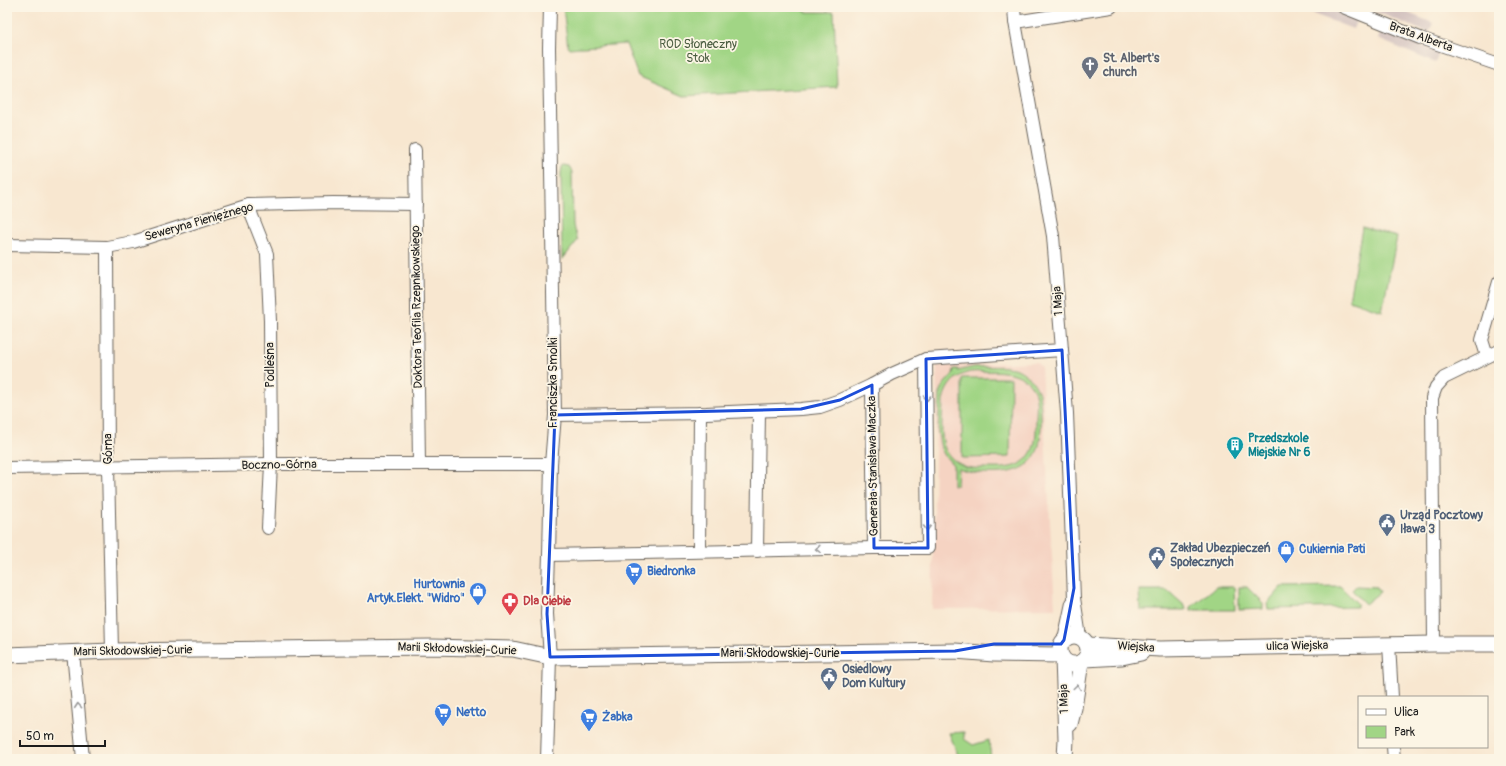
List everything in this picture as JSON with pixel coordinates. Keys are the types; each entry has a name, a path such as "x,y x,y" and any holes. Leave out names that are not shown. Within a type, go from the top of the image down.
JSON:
{"street":[{"name":"Franciszka Smolki","path":"547,759 550,657 547,614 551,464 555,415 549,48 550,7"},
{"name":"1 Maja","path":"1014,7 1015,22 1053,236 1062,350 1067,421 1074,598 1083,651 1074,708 1066,739"},
{"path":"1015,22 1111,7"},
{"name":"Brata Alberta","path":"1343,7 1420,38 1499,65"},
{"name":"Doktora Teofila Rzepnikowskiego","path":"415,150 419,464"},
{"name":"Seweryna Pieniężnego","path":"7,246 107,247 134,242 250,205 332,203 416,204"},
{"name":"Podleśna","path":"250,205 252,216 266,254 270,321 271,464 268,528"},
{"name":"Górna","path":"107,247 108,467 112,651"},
{"path":"1487,356 1482,340 1499,282"},
{"name":"Generała Stanisława Maczka","path":"555,415 801,410 820,407 840,400 926,359 1062,350"},
{"path":"1499,351 1444,378 1436,387 1432,398 1434,644 1499,644"},
{"path":"549,555 699,551 928,548 926,359"},
{"name":"Generała Stanisława Maczka","path":"872,385 874,548"},
{"path":"757,551 759,412"},
{"path":"699,551 700,413"},
{"name":"Boczno-Górna","path":"7,468 271,464 551,464"},
{"name":"1 Maja","path":"1065,759 1066,739 1062,649 1074,598"},
{"path":"1069,637 1083,651 1072,664 1062,649 1069,637"},
{"name":"Marii Skłodowskiej-Curie","path":"7,655 112,651 453,647 513,649 550,657 955,651 994,644 1062,649"},
{"path":"1389,644 1392,696"},
{"name":"ulica Wiejska","path":"1160,649 1434,644"},
{"name":"Wiejska","path":"1083,651 1160,649"},
{"path":"74,652 83,759"},
{"path":"1393,748 1394,759"}],"highlighted area":[{"path":"1062,350 1074,588 1064,640 1061,644 994,644 955,651 550,657 547,614 555,415 801,409 840,400 872,385 874,548 928,548 926,359"}],"shaded area":[{"path":"1301,7 1325,7 1357,19 1353,29 1300,9"},
{"path":"1364,7 1393,7 1433,23 1429,33"},
{"path":"1382,29 1439,53 1435,63 1378,39"},
{"path":"1036,362 1041,367 1055,608 932,609 937,366"}],"green space":[{"name":"ROD Słoneczny Stok","path":"563,7 804,7 805,12 834,12 837,87 684,96 638,76 626,44 568,48"},
{"path":"562,167 569,167 572,172 573,224 578,240 562,260 561,173"},
{"path":"1362,228 1397,237 1382,311 1349,300"},
{"path":"974,367 1007,367 1017,369 1027,375 1032,381 1038,391 1039,396 1041,426 1038,450 1028,464 1014,471 994,474 974,472 958,468 957,485 953,485 953,465 941,449 938,433 940,393 944,384 953,374 954,369 958,369 958,371","holes":["990,371 1010,373 1027,381 1032,388 1036,398 1035,439 1031,453 1019,464 1002,468 969,468 955,461 946,451 942,433 943,400 949,385 956,378 970,372"]},
{"path":"962,378 1011,378 1010,457 962,458"},
{"path":"1340,586 1357,603 1357,607 1268,609 1267,604 1282,587"},
{"path":"1356,586 1377,587 1380,592 1365,604 1352,590"},
{"path":"1216,587 1234,587 1235,610 1191,610 1191,607"},
{"path":"1239,587 1247,587 1263,603 1263,609 1239,610"},
{"path":"1139,590 1167,590 1185,606 1186,610 1140,610"},
{"path":"964,732 964,739 973,745 989,740 991,759 957,759 958,755 949,733"}],"place":[{"name":"St. Albert's church","path":"1090,80"},
{"name":"Przedszkole Miejskie Nr 6","path":"1235,460"},
{"name":"Urząd Pocztowy Iława 3","path":"1387,537"},
{"name":"Cukiernia Pati","path":"1286,564"},
{"name":"Zakład Ubezpieczeń Społecznych","path":"1157,570"},
{"name":"Biedronka","path":"634,586"},
{"name":"Hurtownia Artyk.Elekt. \"Widro\"","path":"478,606"},
{"name":"Dla Ciebie","path":"510,616"},
{"name":"Osiedlowy Dom Kultury","path":"829,691"},
{"name":"Netto","path":"443,727"},
{"name":"Żabka","path":"589,732"}]}
